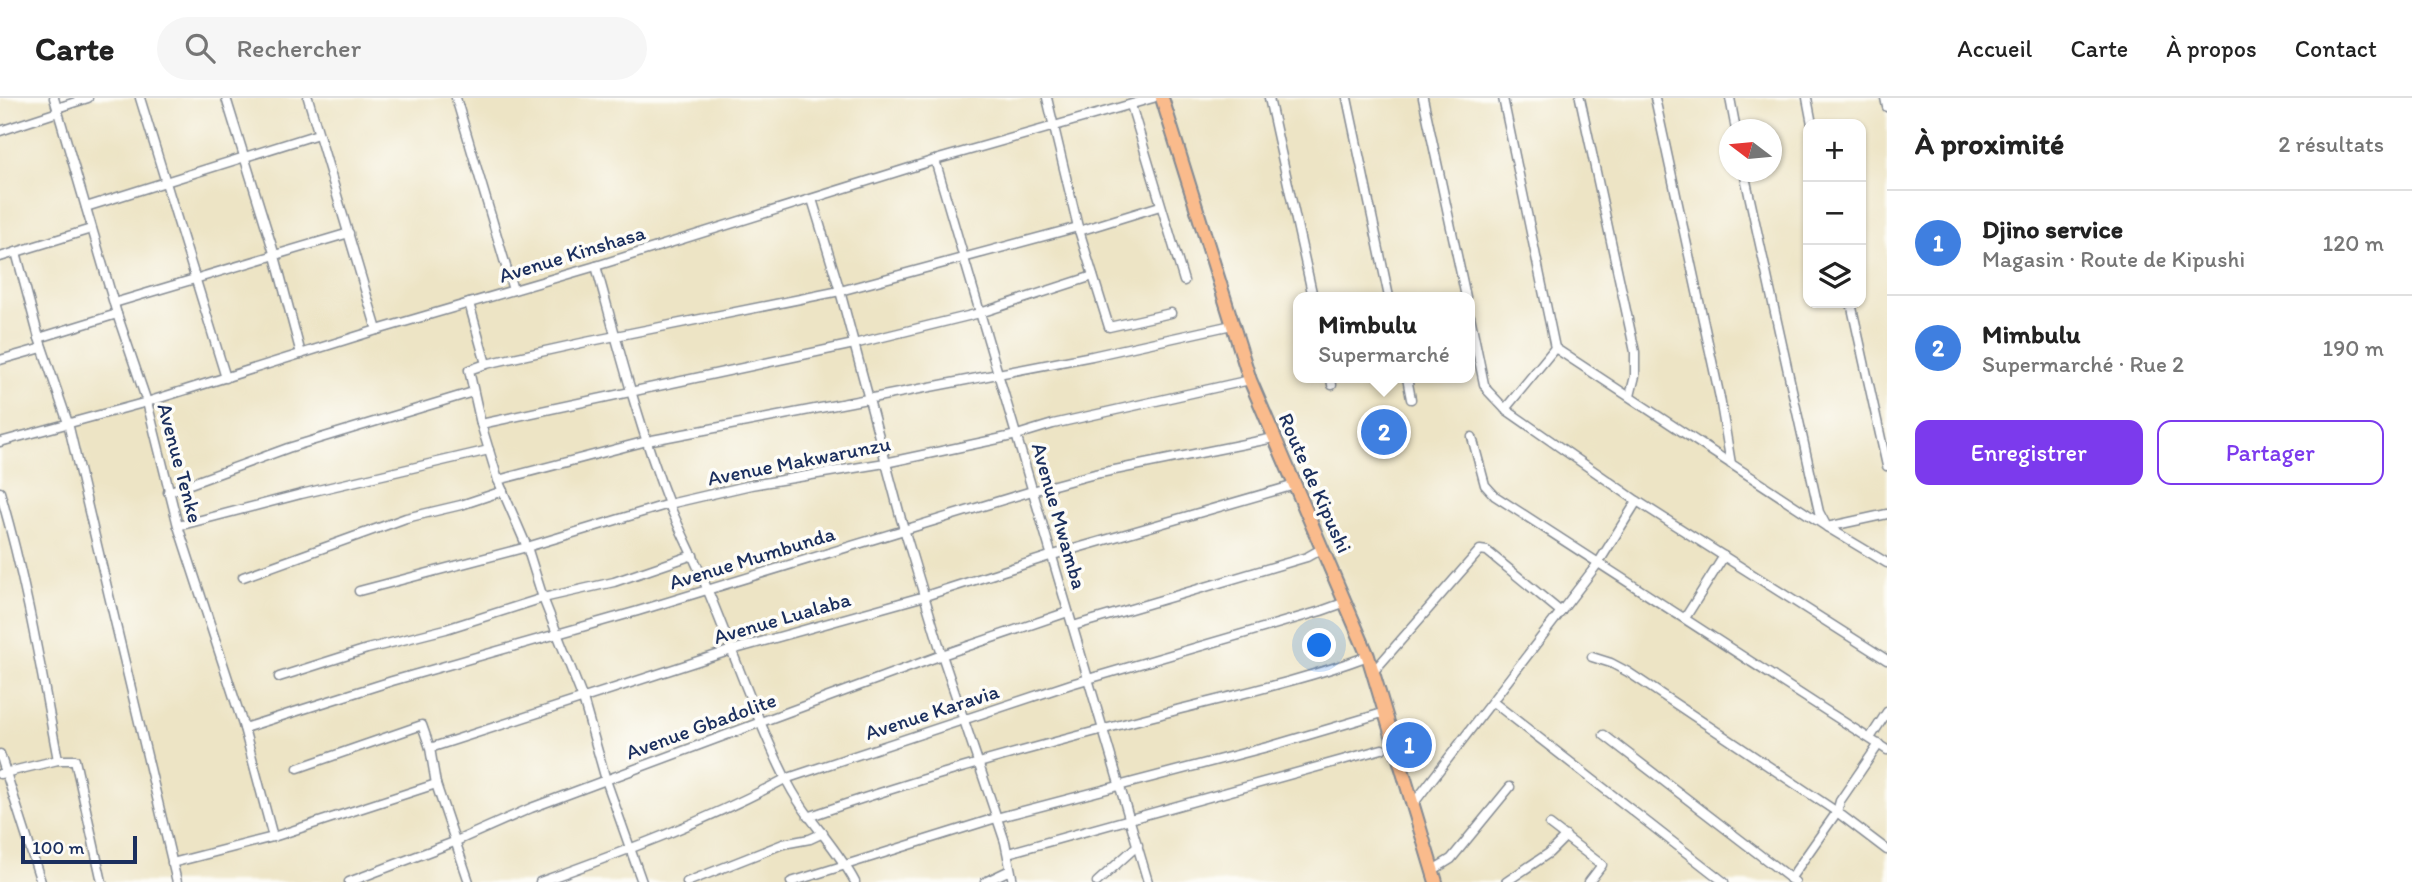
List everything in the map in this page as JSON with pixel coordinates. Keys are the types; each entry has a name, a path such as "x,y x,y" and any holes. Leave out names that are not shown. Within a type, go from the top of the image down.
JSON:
{"highway":[{"name":"Route de Kipushi","path":"1162,98 1250,380 1368,656 1435,876"}],"street":[{"name":"Avenue Tenke","path":"54,98 91,229 146,402 178,526 244,728 273,837"},
{"path":"0,131 88,98"},
{"path":"140,98 226,378"},
{"path":"226,98 275,256 301,354"},
{"path":"308,98 377,330"},
{"path":"456,98 513,290"},
{"path":"1047,98 1078,229 1110,328 1171,313"},
{"name":"Avenue Kinshasa","path":"0,442 146,402 935,160 1153,98"},
{"path":"1269,98 1312,292"},
{"path":"1347,98 1388,292"},
{"path":"1423,98 1465,292"},
{"path":"1503,98 1555,348 1827,527 1887,563"},
{"path":"1580,98 1635,352 1635,376 1630,396"},
{"path":"1654,98 1720,398 1731,464"},
{"path":"1730,98 1734,119"},
{"path":"1807,98 1811,119"},
{"path":"1885,98 1887,107"},
{"path":"1131,105 1184,281"},
{"path":"86,207 318,134"},
{"name":"Avenue Mwamba","path":"935,160 1148,882"},
{"path":"1746,182 1814,495 1827,527"},
{"path":"812,199 840,291 904,528 942,655 1008,853 1013,882"},
{"path":"642,882 606,780 583,699 543,598 527,547 498,480 468,372 486,364 840,291 1160,206"},
{"path":"0,257 91,229"},
{"path":"114,303 349,233"},
{"path":"16,252 42,348 68,423 177,882"},
{"path":"596,266 647,440 669,504 708,590 785,779 808,817 846,864 855,882"},
{"path":"481,424 854,344 980,313 1093,276"},
{"path":"469,303 486,364"},
{"path":"1852,308 1887,466"},
{"path":"39,338 117,314"},
{"path":"498,480 647,440 997,375 1232,325"},
{"path":"1475,339 1486,390 1506,409 1637,501 1887,660"},
{"path":"0,360 42,348"},
{"path":"1506,409 1555,348"},
{"name":"Avenue Makwarunzu","path":"359,591 527,547 669,504 751,485 885,463 1017,435 1077,418 1250,380"},
{"path":"1408,383 1412,399"},
{"path":"168,492 288,448 473,392"},
{"path":"1472,437 1483,480 1490,492 1887,750"},
{"name":"Avenue Mumbunda","path":"244,728 288,712 708,590 1032,491 1095,474 1274,438"},
{"path":"178,526 489,450"},
{"name":"Avenue Lualaba","path":"430,748 732,650 925,596 1052,555 1295,485"},
{"path":"243,577 407,518 461,505 503,491"},
{"path":"0,492 15,543 33,624 58,760"},
{"path":"1414,803 1598,562 1637,501"},
{"path":"1827,527 1887,514"},
{"path":"1073,626 1307,557 1324,548"},
{"path":"1373,672 1480,550 1487,551 1561,612"},
{"path":"279,677 543,598 614,582 692,555"},
{"path":"1685,618 1724,556"},
{"name":"Avenue Karavia","path":"540,882 631,849 785,779 1089,679 1346,602"},
{"name":"Avenue Gbadolite","path":"349,882 454,842 531,808 942,655 1068,612"},
{"path":"808,817 881,791 1296,679 1368,656"},
{"path":"1592,657 1628,672 1836,812 1887,850"},
{"path":"1493,702 1724,882"},
{"path":"791,882 996,818 1271,746 1386,712"},
{"path":"1870,738 1887,712"},
{"path":"298,768 421,725 430,748 436,784 454,842 470,882"},
{"path":"1604,735 1793,880 1836,812 1840,801 1879,744"},
{"path":"1008,853 1382,749"},
{"path":"0,754 3,773 41,882"},
{"path":"3,773 58,760 75,760 102,882"},
{"path":"172,863 273,837 436,784"},
{"path":"1435,876 1510,787"},
{"path":"1550,825 1601,864 1601,869 1589,882"},
{"path":"687,882 783,844 810,839 823,833"},
{"path":"1506,882 1549,853 1566,836"},
{"path":"1097,882 1138,845"},
{"path":"985,882 1010,870"}],"place":[{"name":"Mimbulu","path":"1384,432"},
{"name":"Djino service","path":"1409,745"}]}
